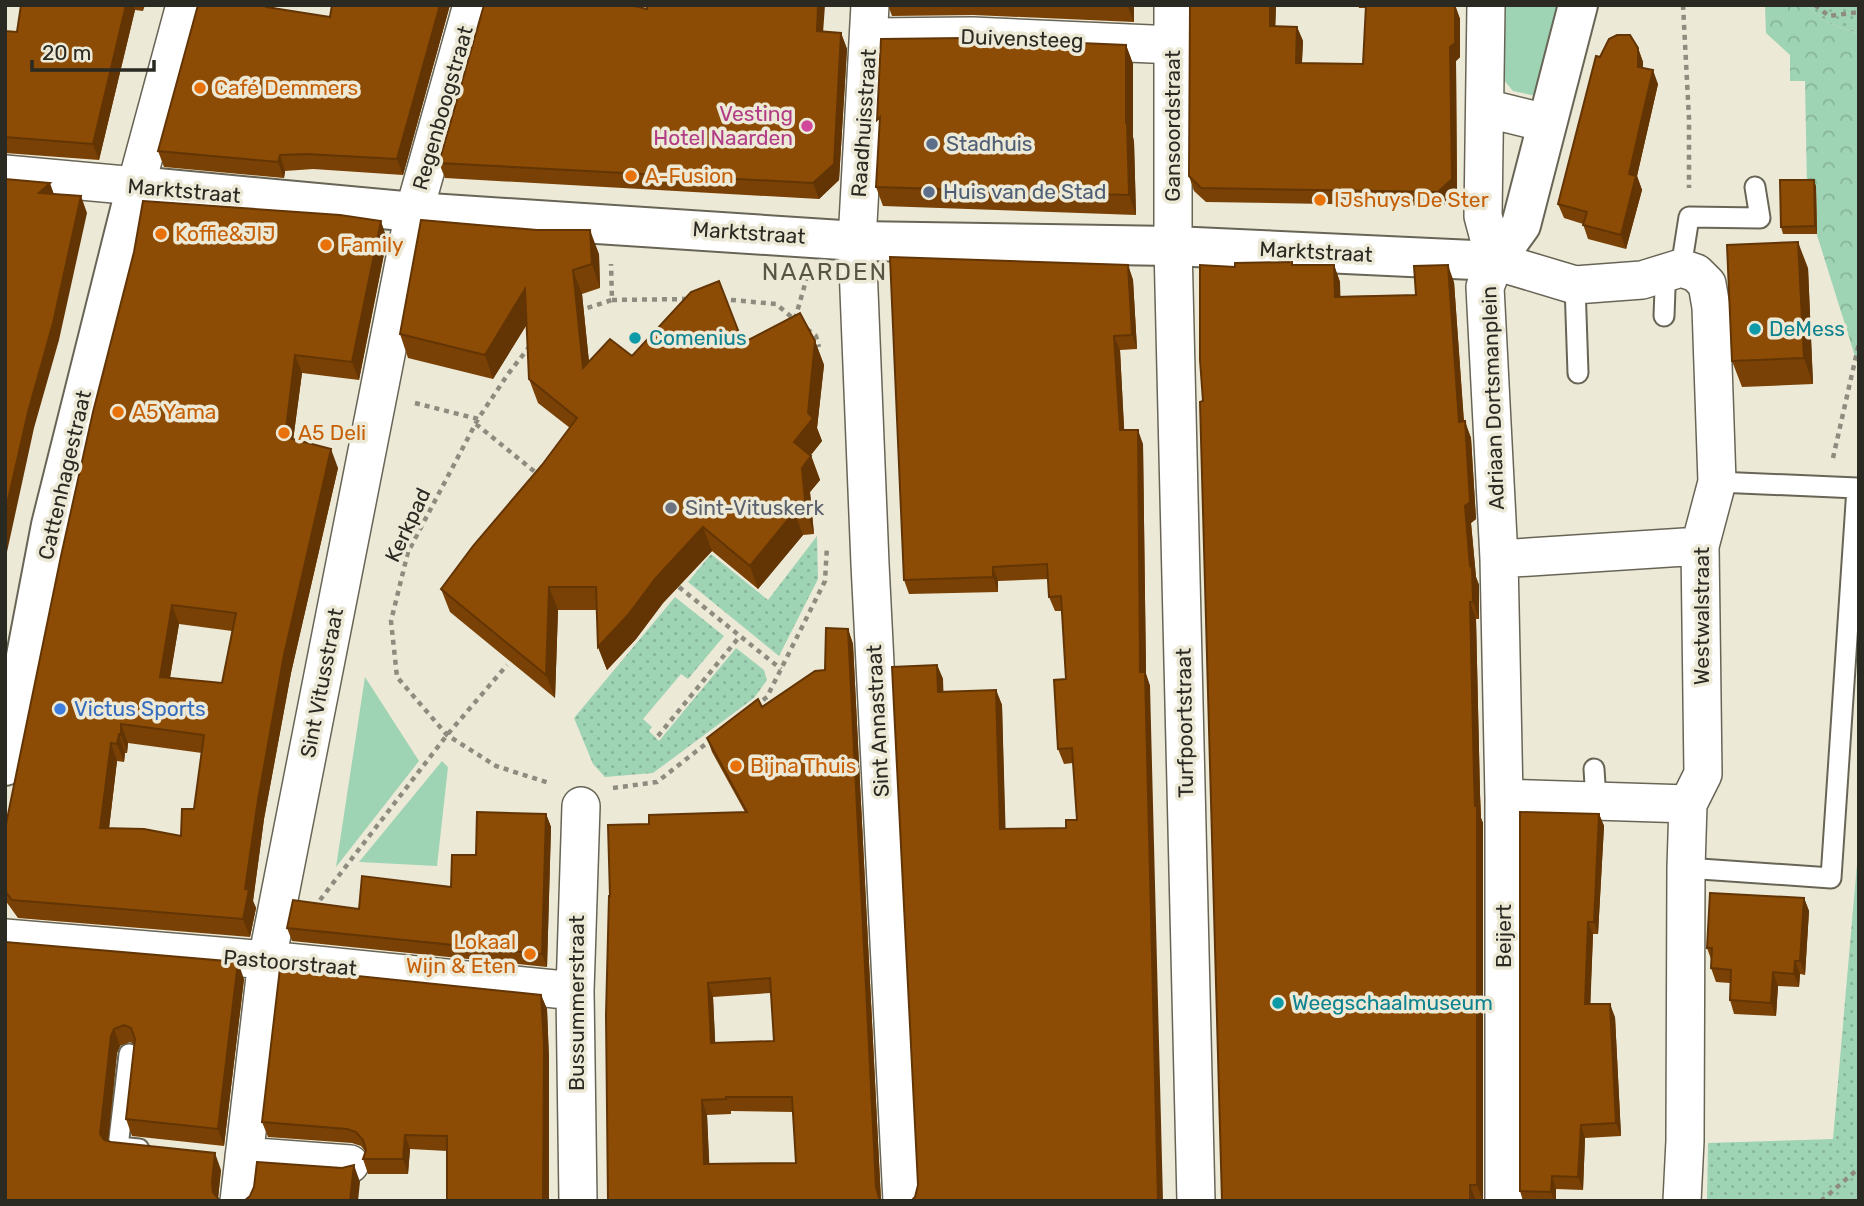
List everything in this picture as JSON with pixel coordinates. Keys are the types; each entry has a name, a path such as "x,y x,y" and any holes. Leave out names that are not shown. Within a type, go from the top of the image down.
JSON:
{"street":[{"path":"136,186 185,5"},
{"name":"Regenboogstraat","path":"414,212 472,5"},
{"name":"Gansoordstraat","path":"1173,5 1173,246"},
{"path":"1486,5 1483,216 1495,261"},
{"path":"1495,261 1521,225 1578,5"},
{"name":"Duivensteeg","path":"870,21 972,36 1174,45"},
{"name":"Raadhuisstraat","path":"857,241 870,21"},
{"path":"1485,108 1546,124"},
{"name":"Marktstraat","path":"5,174 414,212 857,241 1173,246 1495,261"},
{"name":"Cattenhagestraat","path":"5,766 51,525 136,186"},
{"name":"Sint Vitusstraat","path":"239,1201 239,1158 267,960 414,212"},
{"name":"Sint Annastraat","path":"857,241 870,564 902,1201"},
{"name":"Turfpoortstraat","path":"1173,246 1196,1201"},
{"name":"Adriaan Dortsmanplein","path":"1504,798 1499,559 1485,287 1495,261 1575,285 1642,280 1671,271"},
{"name":"Westwalstraat","path":"1671,271 1696,273 1707,284 1711,307 1717,482 1700,546 1703,774 1688,804 1682,1201"},
{"path":"1499,559 1700,546"},
{"path":"1504,798 1595,784 1688,804"},
{"name":"Beijert","path":"1504,798 1504,1201"},
{"name":"Bussummerstraat","path":"578,1201 575,991 581,799"},
{"name":"Pastoorstraat","path":"5,938 267,960 575,991"},
{"path":"239,1158 349,1164"}],"lane":[{"path":"1664,316 1665,289 1689,217 1760,218 1755,187"},
{"path":"1575,285 1578,373"},
{"path":"1686,868 1831,878 1857,488 1717,482"},
{"path":"129,1054 118,1147 160,1151"}],"path":[{"path":"1683,5 1689,119 1689,217"},
{"path":"1815,5 1829,16 1859,12"},
{"path":"611,223 612,300"},
{"path":"576,312 612,300 700,299"},
{"path":"713,299 776,304 816,336 820,348"},
{"name":"Kerkpad","path":"537,338 508,374 477,422 408,552 391,621 397,677 447,735 496,766 581,799"},
{"path":"1827,487 1859,343"},
{"path":"378,394 477,422 544,480"},
{"path":"745,714 767,697 825,581 827,541"},
{"path":"678,587 781,668"},
{"path":"658,736 740,636"},
{"path":"281,894 320,900 447,735 507,664"},
{"path":"581,799 657,782 723,731"},
{"path":"1821,1201 1859,1168"}],"green space":[{"path":"1501,5 1561,5 1536,96 1513,91 1503,79"},
{"path":"1765,5 1805,5 1828,23 1859,34 1859,369 1817,235 1816,187 1807,186 1805,81 1790,81 1790,55 1766,33"},
{"path":"1805,5 1859,5 1859,34 1828,23"},
{"path":"817,536 818,579 779,656 688,582 711,554 768,600"},
{"path":"675,597 724,636 688,679 681,674 643,719 652,727 649,731 659,741 736,648 764,670 767,680 754,698 653,773 605,777 593,764 574,718"},
{"path":"365,677 419,761 336,867"},
{"path":"442,761 448,767 437,866 359,862"},
{"path":"1859,841 1859,1201 1707,1201 1708,1143 1833,1139"}],"building":[{"path":"21,5 126,5 93,144 5,137 5,31 17,32"},
{"path":"198,5 266,5 330,17 332,5 440,5 397,159 307,154 280,155 278,162 158,151"},
{"path":"484,5 630,5 647,9 647,5 818,5 817,31 841,33 834,164 813,183 439,163"},
{"path":"1190,5 1270,5 1270,26 1297,27 1296,63 1363,64 1366,5 1455,5 1455,43 1450,47 1452,179 1438,192 1201,188 1189,176"},
{"path":"1617,35 1630,35 1638,48 1638,67 1653,70 1629,174 1636,176 1621,235 1583,225 1587,212 1558,204 1596,56 1600,57 1609,39"},
{"path":"965,38 1126,45 1129,195 876,187 881,39"},
{"path":"5,179 50,183 39,193 81,196 53,323 28,412 5,513"},
{"path":"1780,180 1814,180 1815,226 1781,227"},
{"path":"143,201 340,215 381,221 352,362 295,355 285,437 331,449 284,655 258,800 245,889 249,890 243,919 12,900 5,891 5,829 93,412 134,252","holes":["172,605 236,613 222,683 160,677","121,724 204,735 194,809 182,809 181,836 144,829 100,828 111,743 117,744 119,734 121,735"]},
{"name":"Sint-Vituskerk","path":"421,220 537,230 590,230 592,264 573,270 583,368 610,339 632,356 691,292 719,281 741,338 737,346 800,313 815,341 808,413 813,418 794,442 811,456 802,468 806,510 794,512 750,566 703,527 598,647 596,587 549,587 546,675 441,589 577,418 529,379 525,289 485,355 400,334"},
{"path":"1798,242 1804,358 1732,361 1727,245"},
{"path":"890,257 1128,265 1132,335 1114,336 1120,430 1138,430 1140,672 1145,672 1158,1201 911,1201 918,1185 892,667 937,665 938,692 996,690 1000,829 1066,828 1066,820 1077,820 1072,748 1058,749 1054,680 1066,679 1061,596 1049,597 1047,564 993,567 993,577 904,580"},
{"path":"1292,262 1292,265 1334,265 1335,297 1416,295 1414,266 1448,265 1459,422 1465,421 1470,502 1465,506 1473,602 1470,602 1477,806 1477,1185 1470,1185 1470,1200 1222,1201 1200,402 1203,401 1200,265 1235,267 1235,263"},
{"path":"826,628 848,629 876,1187 882,1201 608,1201 608,825 649,824 649,815 747,812 707,738 758,699 762,707 815,671 825,670","holes":["770,978 774,1041 711,1043 708,983","726,1097 792,1097 796,1163 704,1164 702,1100"]},
{"path":"477,812 546,814 542,954 287,928 293,900 359,909 362,876 451,887 452,855 476,855"},
{"path":"1520,812 1599,814 1594,922 1588,922 1585,1004 1610,1004 1616,1123 1581,1125 1578,1177 1552,1176 1551,1192 1520,1191"},
{"path":"1710,893 1804,898 1800,961 1795,961 1794,974 1773,972 1771,1003 1730,1000 1731,970 1711,968 1712,948 1707,948"},
{"path":"5,942 238,962 218,1129 126,1119 135,1039 131,1028 124,1025 114,1029 111,1036 100,1134 104,1140 111,1142 215,1153 213,1192 220,1201 5,1201"},
{"path":"280,968 541,995 544,1045 543,1201 447,1201 447,1136 405,1135 403,1159 363,1159 366,1150 363,1140 356,1132 262,1122"},
{"path":"257,1162 342,1168 354,1165 350,1201 244,1201 254,1187"}],"place":[{"name":"Café Demmers","path":"200,88"},
{"name":"Vesting Hotel Naarden","path":"807,126"},
{"name":"Stadhuis","path":"932,144"},
{"name":"A-Fusion","path":"631,176"},
{"name":"Huis van de Stad","path":"929,192"},
{"name":"IJshuys De Ster","path":"1320,200"},
{"name":"Koffie&JIJ","path":"161,234"},
{"name":"Family","path":"326,245"},
{"name":"DeMess","path":"1755,329"},
{"name":"Comenius","path":"635,338"},
{"name":"A5 Yama","path":"118,412"},
{"name":"A5 Deli","path":"284,433"},
{"name":"Sint-Vituskerk","path":"671,508"},
{"name":"Victus Sports","path":"60,709"},
{"name":"Bijna Thuis","path":"736,766"},
{"name":"Lokaal Wijn & Eten","path":"530,954"},
{"name":"Weegschaalmuseum","path":"1278,1003"}],"district":[{"name":"NAARDEN","path":"825,272"}]}
